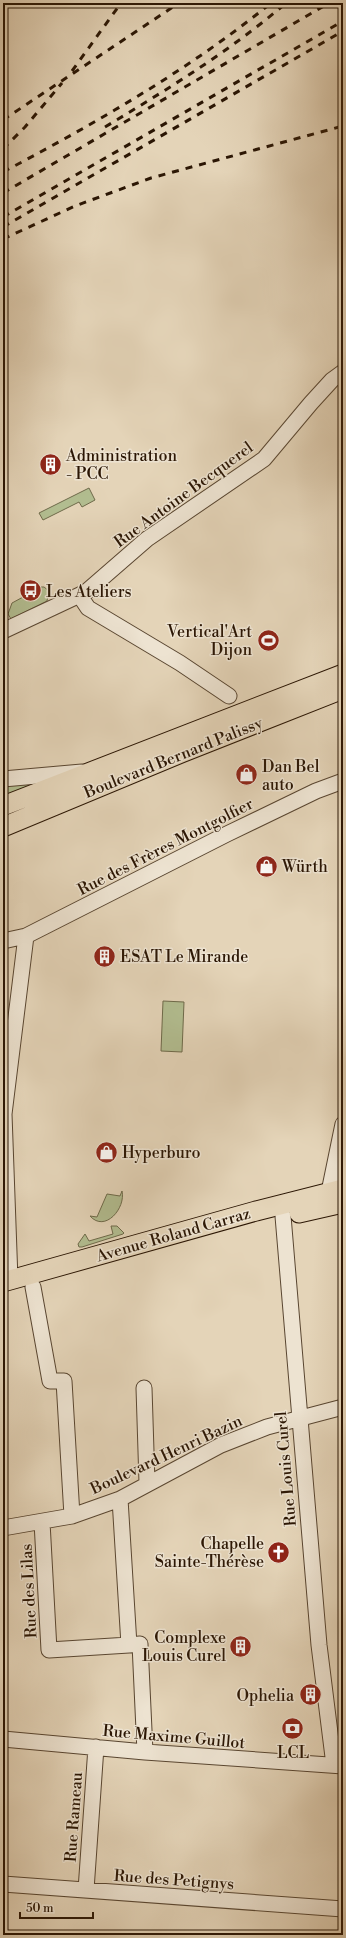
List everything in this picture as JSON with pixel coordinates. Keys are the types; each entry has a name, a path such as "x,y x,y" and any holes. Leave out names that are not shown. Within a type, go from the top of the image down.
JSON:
{"main road":[{"name":"Boulevard Bernard Palissy","path":"3,806 95,772 343,674"},
{"name":"Boulevard Bernard Palissy","path":"3,827 181,753 343,689"},
{"name":"Avenue Roland Carraz","path":"5,1286 338,1194"},
{"name":"Avenue Roland Carraz","path":"5,1286 34,1287 283,1216 338,1194"}],"street":[{"name":"Rue Antoine Becquerel","path":"3,631 80,596 147,539 264,459 311,403 332,380 343,372"},
{"path":"80,596 88,608 180,663 228,696"},
{"name":"Boulevard Bernard Palissy","path":"3,779 95,772"},
{"name":"Rue des Frères Montgolfier","path":"3,941 26,936 316,791 343,781"},
{"path":"5,1286 4,1114 26,936"},
{"path":"338,1194 343,1124"},
{"name":"Rue Louis Curel","path":"283,1216 319,1645 338,1765"},
{"path":"34,1287 50,1381 64,1381 72,1516"},
{"path":"144,1388 147,1483"},
{"name":"Boulevard Henri Bazin","path":"3,1528 72,1516 120,1499 147,1483 221,1445 267,1427 299,1417 343,1407"},
{"path":"120,1499 145,1752"},
{"name":"Rue des Lilas","path":"42,1522 49,1650 135,1645"},
{"name":"Rue Maxime Guillot","path":"3,1739 145,1752 338,1765"},
{"name":"Rue Rameau","path":"86,1890 96,1747"},
{"name":"Rue des Petignys","path":"3,1884 343,1909"}],"green space":[{"path":"89,488 95,500 82,507 79,502 43,520 39,513"},
{"path":"44,587 49,591 47,601 11,619 8,614 12,603 36,590 34,588"},
{"path":"53,780 3,800 3,782"},
{"path":"163,1001 184,1002 182,1052 161,1051"},
{"path":"122,1191 121,1204 118,1211 108,1220 102,1222 96,1221 90,1216 97,1217 107,1194 120,1196"},
{"path":"111,1226 117,1226 124,1233 79,1247 78,1244 85,1234 89,1241 113,1234"}],"railway":[{"path":"72,71 121,3"},
{"path":"3,120 179,3"},
{"path":"3,172 142,94 208,50 271,3"},
{"path":"105,127 175,84 221,53 265,21 286,3"},
{"path":"3,193 329,3"},
{"path":"3,217 343,21"},
{"path":"3,227 343,31"},
{"path":"3,149 25,127 62,83"},
{"path":"3,239 75,206 151,178 343,126"}],"place":[{"name":"Administration - PCC","path":"50,464"},
{"name":"Les Ateliers","path":"30,591"},
{"name":"Vertical'Art Dijon","path":"268,640"},
{"name":"Dan Bel auto","path":"246,775"},
{"name":"Würth","path":"267,866"},
{"name":"ESAT Le Mirande","path":"105,956"},
{"name":"Hyperburo","path":"106,1152"},
{"name":"Chapelle Sainte-Thérèse","path":"279,1552"},
{"name":"Complexe Louis Curel","path":"241,1646"},
{"name":"Ophelia","path":"310,1695"},
{"name":"LCL","path":"293,1729"}]}
